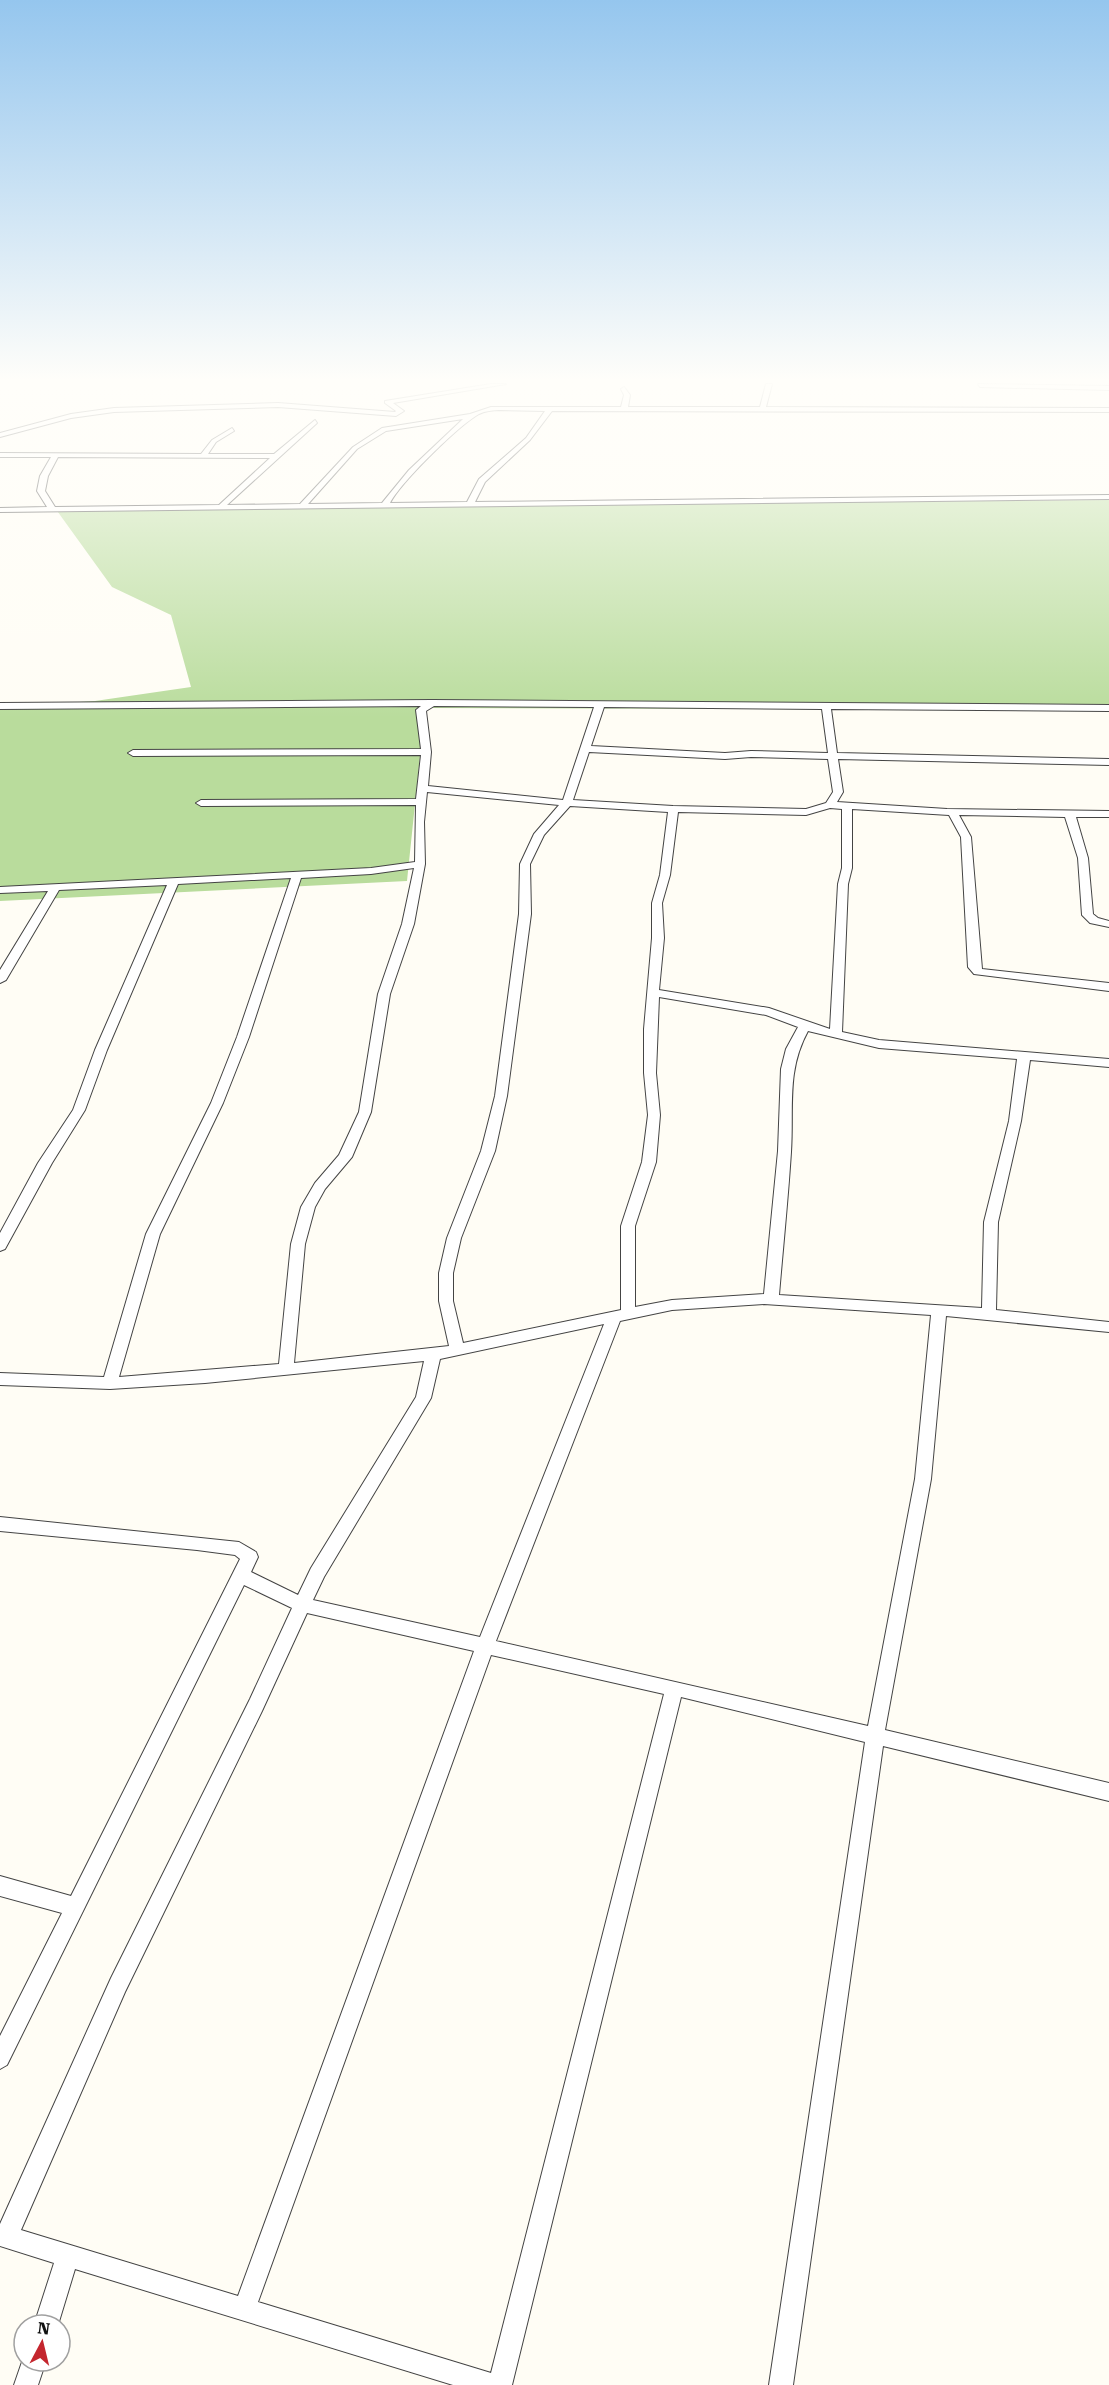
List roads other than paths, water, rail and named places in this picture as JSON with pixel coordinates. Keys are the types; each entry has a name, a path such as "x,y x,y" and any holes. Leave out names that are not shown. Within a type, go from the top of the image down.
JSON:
{"street":[{"path":"44,495 52,509"},
{"path":"222,507 232,495"},
{"path":"302,506 312,495"},
{"path":"385,504 388,495"},
{"path":"470,504 475,495"},
{"path":"0,510 1109,497"},
{"path":"286,1368 298,1244 308,1207 320,1186 345,1157 365,1113 384,994 408,924 420,864 426,752 421,710 432,703"},
{"path":"0,706 432,703 1109,708"},
{"path":"457,1351 446,1301 446,1274 454,1238 488,1151 501,1096 525,914 525,864 539,834 567,803 600,704"},
{"path":"826,706 838,792 830,806"},
{"path":"586,748 725,756 751,754 1109,762"},
{"path":"133,753 426,752"},
{"path":"423,789 567,803 673,809 806,812 830,806 952,812 1109,814"},
{"path":"201,803 422,802"},
{"path":"836,1034 843,884 847,868 847,807"},
{"path":"244,2310 485,1646 621,1317 628,1226 650,1162 654,1115 650,1072 658,938 657,903 665,875 673,809"},
{"path":"952,812 966,837 970,880 968,904 974,967 978,972 1109,987"},
{"path":"1069,812 1083,858 1088,915 1094,921 1109,924"},
{"path":"0,890 371,871 420,864"},
{"path":"110,1383 153,1234 218,1103 243,1037 297,875"},
{"path":"0,1245 45,1162 80,1110 102,1050 174,880"},
{"path":"0,980 56,887"},
{"path":"653,993 769,1012 805,1026 836,1034 909,1047 1109,1063"},
{"path":"771,1299 785,1151 787,1069 792,1049 805,1026"},
{"path":"989,1314 991,1222 1015,1121 1024,1056"},
{"path":"0,1379 110,1383 206,1377 433,1355 672,1305 771,1299 989,1314 1109,1327"},
{"path":"781,2385 875,1736 923,1479 939,1310"},
{"path":"433,1355 423,1398 317,1572 118,1985 3,2236 492,2385"},
{"path":"0,1524 239,1549 250,1557 0,2058"},
{"path":"242,1576 302,1605 674,1688 1109,1792"},
{"path":"500,2385 674,1688"},
{"path":"0,1886 76,1907"},
{"path":"50,2313 68,2256"}]}
